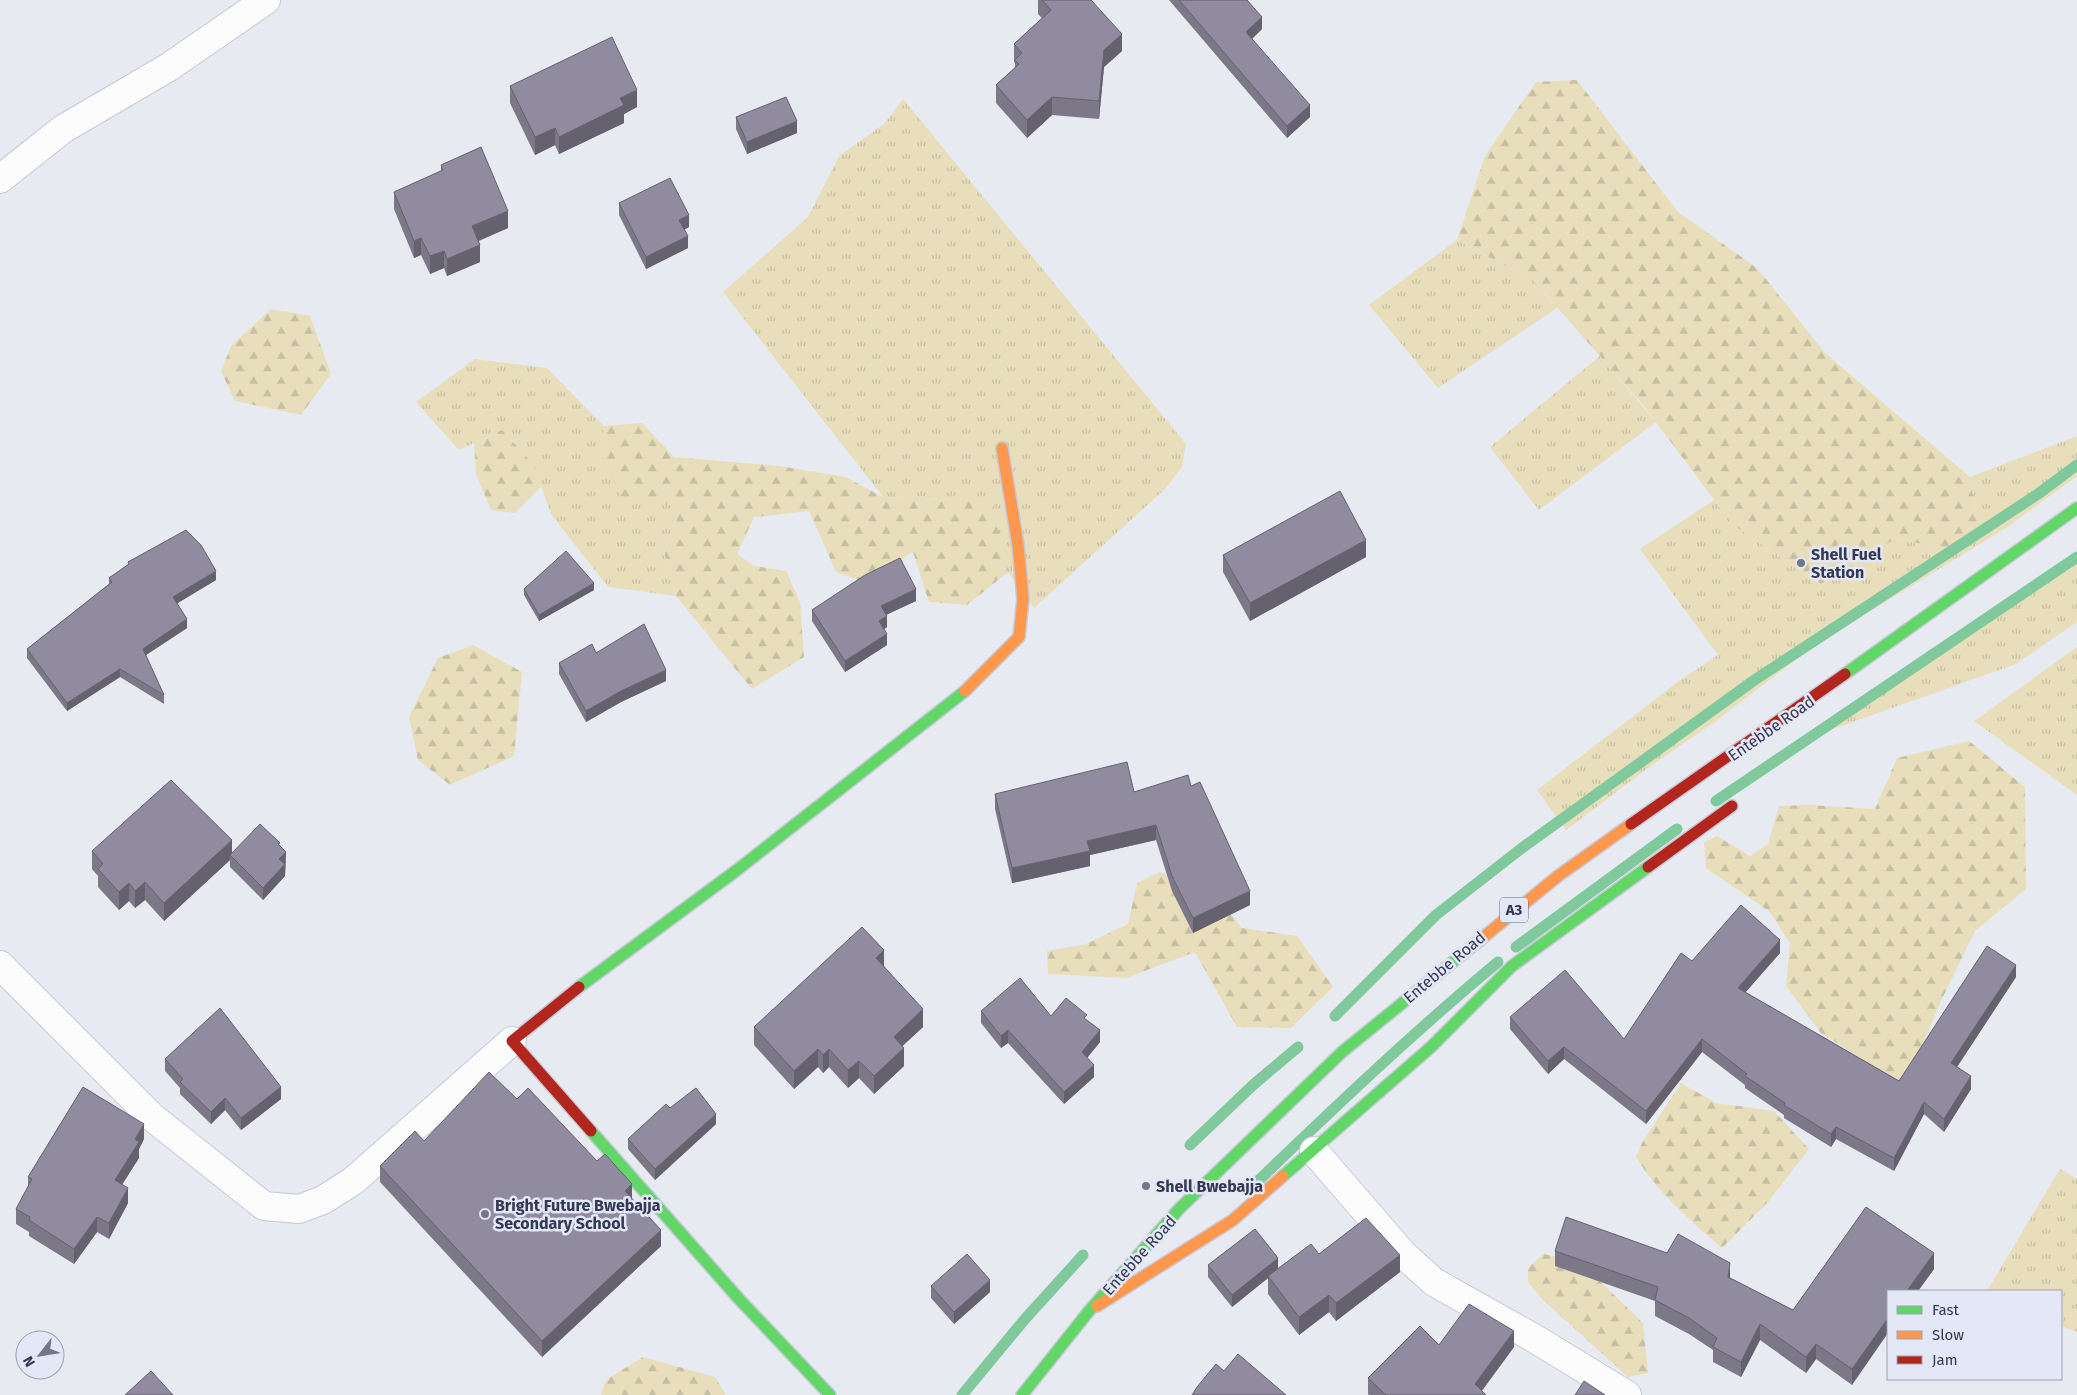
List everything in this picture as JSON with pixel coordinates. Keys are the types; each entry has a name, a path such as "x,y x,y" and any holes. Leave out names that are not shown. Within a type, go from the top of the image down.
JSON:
{"street":[{"path":"0,179 63,128 169,67 266,0"},
{"path":"0,965 152,1117 264,1206 299,1209 323,1200 353,1181 512,1041 567,996 737,870 956,701 1019,637 1022,599 1018,545 1002,448"},
{"name":"Entebbe Road","path":"1022,1395 1089,1311 1200,1188 1342,1052 1558,876 1946,604 2077,508"},
{"path":"1089,1311 1181,1255 1233,1220 1314,1151 1431,1046 1512,966 1732,806"},
{"path":"512,1041 739,1299 830,1395"},
{"path":"1314,1151 1402,1253 1434,1282 1537,1340 1627,1395"}],"green space":[{"path":"1577,80 1678,212 1757,268 1825,353 1970,477 1978,527 1956,550 1895,539 1821,584 1733,525 1643,405 1534,281 1457,240 1485,156 1536,82"},
{"path":"903,99 1186,444 1182,467 1165,489 1034,608 1008,572 933,496 884,498 723,292 808,217 839,156 884,124"},
{"path":"1457,240 1534,281 1557,308 1438,388 1369,305"},
{"path":"271,309 310,316 331,374 301,415 235,401 221,371 231,346"},
{"path":"1600,356 1656,422 1539,510 1490,447"},
{"path":"475,359 547,368 604,426 602,456 682,506 664,553 676,596 608,587 551,514 533,464 502,430 459,450 416,402"},
{"path":"642,423 674,457 779,466 846,477 884,498 933,496 993,504 1008,572 967,605 929,602 913,552 868,583 836,572 809,511 754,517 737,554 754,566 786,571 800,602 804,657 752,689 676,596 664,553 682,506 621,496 602,456 604,426"},
{"path":"502,430 533,464 541,487 515,513 491,510 476,474 474,443"},
{"path":"2077,436 2077,476 2006,528 1815,645 1712,724 1652,765 1566,830 1537,790 1679,681 1718,655 1640,549 1714,500 1733,525 1821,584 1895,539 1956,550 1978,527 1970,477"},
{"path":"2077,552 2077,622 2016,664 1830,730"},
{"path":"473,645 522,672 514,756 450,785 418,760 409,717 438,658"},
{"path":"2077,647 2077,795 1974,721"},
{"path":"1969,741 2025,787 2026,889 1975,931 1940,1003 1905,1086 1821,1033 1786,986 1790,943 1770,912 1706,868 1704,842 1717,836 1750,856 1768,844 1779,806 1809,805 1875,809 1897,758"},
{"path":"1160,872 1220,901 1242,928 1297,936 1333,987 1291,1028 1237,1027 1195,952 1126,978 1048,974 1047,951 1086,944 1128,924 1137,883"},
{"path":"1681,1083 1716,1103 1774,1111 1809,1149 1768,1202 1722,1248 1687,1217 1654,1183 1636,1157 1642,1143"},
{"path":"2060,1169 2077,1179 2077,1332 2062,1326 2062,1290 1988,1290"},
{"path":"1543,1254 1580,1262 1643,1323 1648,1373 1628,1377 1541,1298 1528,1282 1528,1268"},
{"path":"643,1357 715,1377 726,1395 601,1395 606,1380"}],"building":[{"path":"1042,0 1091,0 1122,34 1104,50 1099,101 1052,97 1027,120 996,85 1019,64 1015,60 1022,53 1014,44 1051,10"},
{"path":"1179,0 1247,0 1262,17 1246,32 1310,105 1287,126"},
{"path":"612,37 637,90 620,98 624,105 559,137 555,128 535,137 510,86"},
{"path":"786,97 797,121 747,142 736,117"},
{"path":"481,147 508,211 472,226 480,245 447,259 444,251 430,256 421,238 414,241 394,192 443,170 441,165"},
{"path":"670,178 689,215 679,220 688,236 646,257 619,203"},
{"path":"1340,491 1366,540 1250,603 1223,555"},
{"path":"186,530 201,545 216,571 173,597 187,619 143,649 164,695 120,669 67,703 27,649 112,582 109,578 129,564 128,562"},
{"path":"566,551 594,583 539,615 524,589"},
{"path":"900,558 916,589 881,606 887,616 879,621 887,634 845,661 812,610 865,575"},
{"path":"644,624 666,670 621,691 586,711 559,663 592,644 596,653"},
{"path":"1127,762 1134,792 1188,775 1191,786 1200,782 1250,891 1193,918 1172,876 1156,825 1087,841 1090,851 1012,868 995,794"},
{"path":"171,780 232,840 164,903 145,882 135,891 129,883 119,892 98,869 103,864 92,851"},
{"path":"260,824 280,843 278,844 286,852 279,859 285,864 263,888 230,855"},
{"path":"1741,905 1780,940 1738,988 1899,1081 1987,946 2016,965 1951,1063 1971,1076 1944,1119 1924,1102 1894,1158 1836,1127 1831,1134 1784,1105 1785,1103 1745,1076 1747,1074 1702,1039 1646,1111 1564,1047 1548,1061 1510,1017 1565,970 1624,1039 1681,953 1692,961"},
{"path":"862,927 884,950 876,958 923,1009 894,1037 904,1048 874,1076 859,1061 848,1070 829,1049 823,1055 818,1049 794,1071 754,1027"},
{"path":"1020,978 1051,1016 1066,998 1087,1015 1084,1018 1100,1030 1082,1052 1094,1065 1064,1092 1008,1030 1001,1036 981,1011"},
{"path":"220,1008 281,1087 241,1118 225,1098 211,1112 180,1082 183,1079 165,1059"},
{"path":"489,1072 517,1099 528,1088 597,1161 605,1154 632,1184 625,1191 661,1230 542,1341 380,1166 415,1131 424,1141"},
{"path":"83,1087 144,1124 135,1139 139,1142 115,1180 128,1188 109,1223 97,1217 74,1249 29,1220 30,1217 16,1209 32,1179 28,1177"},
{"path":"696,1088 716,1114 655,1169 628,1139 666,1104 670,1108"},
{"path":"1866,1207 1934,1253 1908,1290 1887,1290 1887,1319 1852,1369 1816,1344 1806,1357 1760,1324 1741,1362 1713,1347 1717,1338 1689,1318 1655,1300 1658,1287 1555,1251 1566,1217 1667,1253 1678,1234 1730,1263 1728,1277 1793,1310"},
{"path":"1366,1218 1400,1255 1336,1303 1329,1295 1299,1317 1268,1276 1311,1244 1319,1254"},
{"path":"1255,1229 1278,1258 1232,1295 1208,1265"},
{"path":"967,1254 990,1280 954,1312 931,1286"},
{"path":"1469,1304 1514,1331 1475,1384 1486,1395 1386,1395 1368,1378 1420,1326 1439,1345"},
{"path":"1238,1354 1286,1395 1192,1395 1216,1364 1224,1371"},
{"path":"151,1371 173,1395 125,1395"},
{"path":"1584,1381 1605,1395 1575,1395"}],"waterway":[{"path":"1335,1016 1436,915 1522,848 1756,679 2038,494 2077,465"},
{"path":"1716,801 2077,557"},
{"path":"1516,947 1677,829"},
{"path":"1259,1180 1406,1042 1498,962"},
{"path":"1190,1145 1253,1085 1298,1047"},
{"path":"962,1395 1025,1319 1083,1255"}],"traffic: fast":[{"path":"1845,674 2077,508"},
{"path":"579,987 737,870 965,691"},
{"path":"1283,1176 1431,1047 1512,966 1648,867"},
{"path":"1022,1395 1089,1311 1179,1209 1342,1052 1480,940"},
{"path":"591,1131 739,1299 830,1395"}],"traffic: slow":[{"path":"965,691 1019,637 1023,599 1018,545 1002,448"},
{"path":"1480,940 1558,876 1631,824"},
{"path":"1097,1306 1233,1220 1283,1176"}],"traffic: jam":[{"path":"1631,824 1845,674"},
{"path":"1648,867 1732,806"},
{"path":"579,987 512,1041 591,1131"}],"place":[{"name":"Shell Fuel Station","path":"1801,563"},
{"name":"Shell Bwebajja","path":"1146,1186"},
{"name":"Bright Future Bwebajja Secondary School","path":"485,1214"}]}
